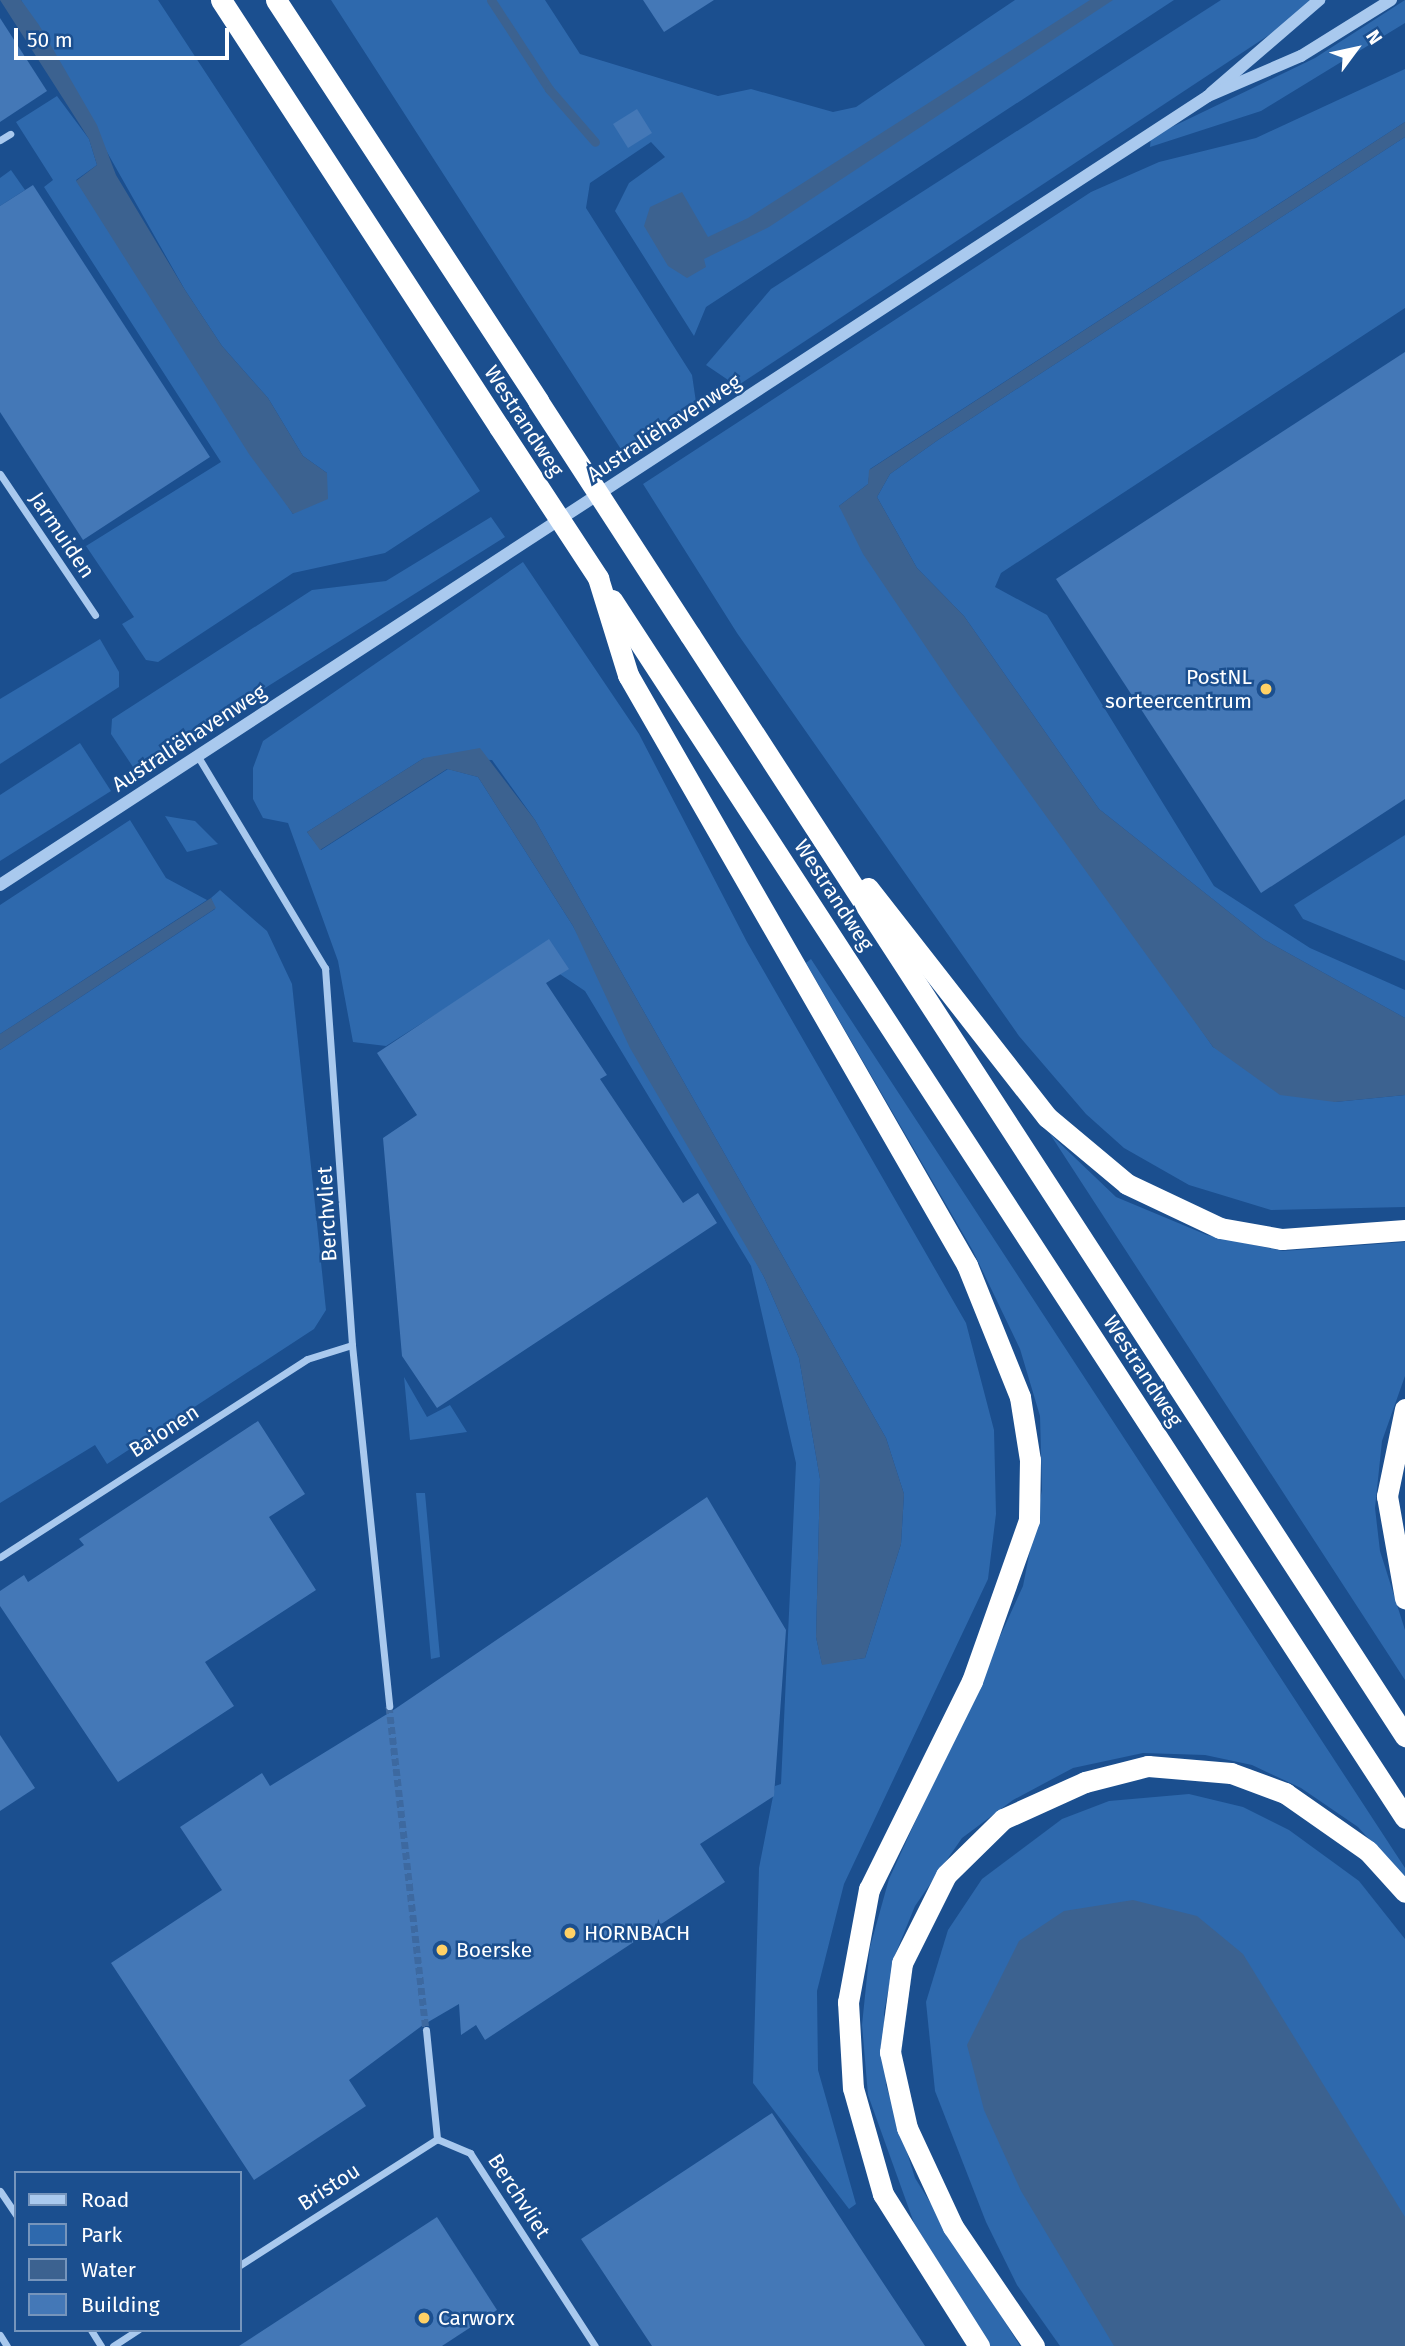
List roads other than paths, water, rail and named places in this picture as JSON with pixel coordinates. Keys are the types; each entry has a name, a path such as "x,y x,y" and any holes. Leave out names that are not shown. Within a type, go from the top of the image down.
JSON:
{"highway":[{"name":"Westrandweg","path":"221,0 1405,1818"},
{"name":"Westrandweg","path":"276,0 1405,1736"},
{"path":"598,579 628,675 967,1265 1020,1397 1030,1460 1028,1520 972,1681 869,1889 848,2002 853,2088 883,2194 979,2346"},
{"path":"779,773 1047,1117 1082,1153 1168,1209 1220,1228 1282,1239 1405,1230"},
{"path":"1405,1409 1387,1496 1405,1598"},
{"path":"1034,2346 953,2227 906,2128 890,2052 902,1963 946,1875 1003,1819 1085,1782 1148,1766 1231,1773 1285,1793 1368,1852 1405,1892"}],"street":[{"name":"Australiëhavenweg","path":"0,884 1208,96 1320,0"},
{"name":"Australiëhavenweg","path":"1208,96 1301,56 1391,0"},
{"path":"0,140 10,134"},
{"name":"Jarmuiden","path":"0,474 95,615"},
{"name":"Berchvliet","path":"197,754 324,968 352,1345 389,1706"},
{"name":"Baionen","path":"0,1557 307,1359 352,1345"},
{"path":"426,2030 437,2139"},
{"name":"Berchvliet","path":"437,2139 470,2153 596,2346"},
{"name":"Bristou","path":"242,2264 437,2139"},
{"path":"0,2191 14,2212"},
{"path":"114,2346 135,2332"},
{"path":"0,2335 7,2346"}],"water":[{"path":"0,0 21,0 39,25 97,125 116,175 185,290 222,346 268,398 303,456 327,473 328,499 293,514 249,454 76,181 97,165 89,139"},
{"path":"1090,0 1113,0 769,227 704,259 706,267 687,278 668,266 644,226 650,207 682,192 708,237 748,218"},
{"path":"1405,122 1405,137 938,440 890,474 877,497 917,568 964,616 1099,809 1263,939 1405,1018 1405,1095 1335,1102 1280,1095 1213,1047 957,693 863,554 839,506 868,484 869,470"},
{"path":"480,748 535,820 886,1438 904,1494 901,1544 865,1658 822,1665 816,1637 820,1479 799,1358 764,1277 630,1048 573,926 478,777 447,769 320,850 307,832 424,758"},
{"path":"211,898 216,908 0,1050 0,1034"},
{"path":"1133,1900 1197,1916 1243,1954 1405,2217 1405,2346 1114,2346 1021,2191 984,2110 967,2045 1019,1941 1064,1911"}],"waterway":[{"path":"491,0 549,89 595,142"}],"tunnel":[{"path":"389,1706 426,2030"}],"place":[{"name":"PostNL sorteercentrum","path":"1266,689"},
{"name":"HORNBACH","path":"570,1933"},
{"name":"Boerske","path":"442,1950"},
{"name":"Carworx","path":"424,2318"}]}
